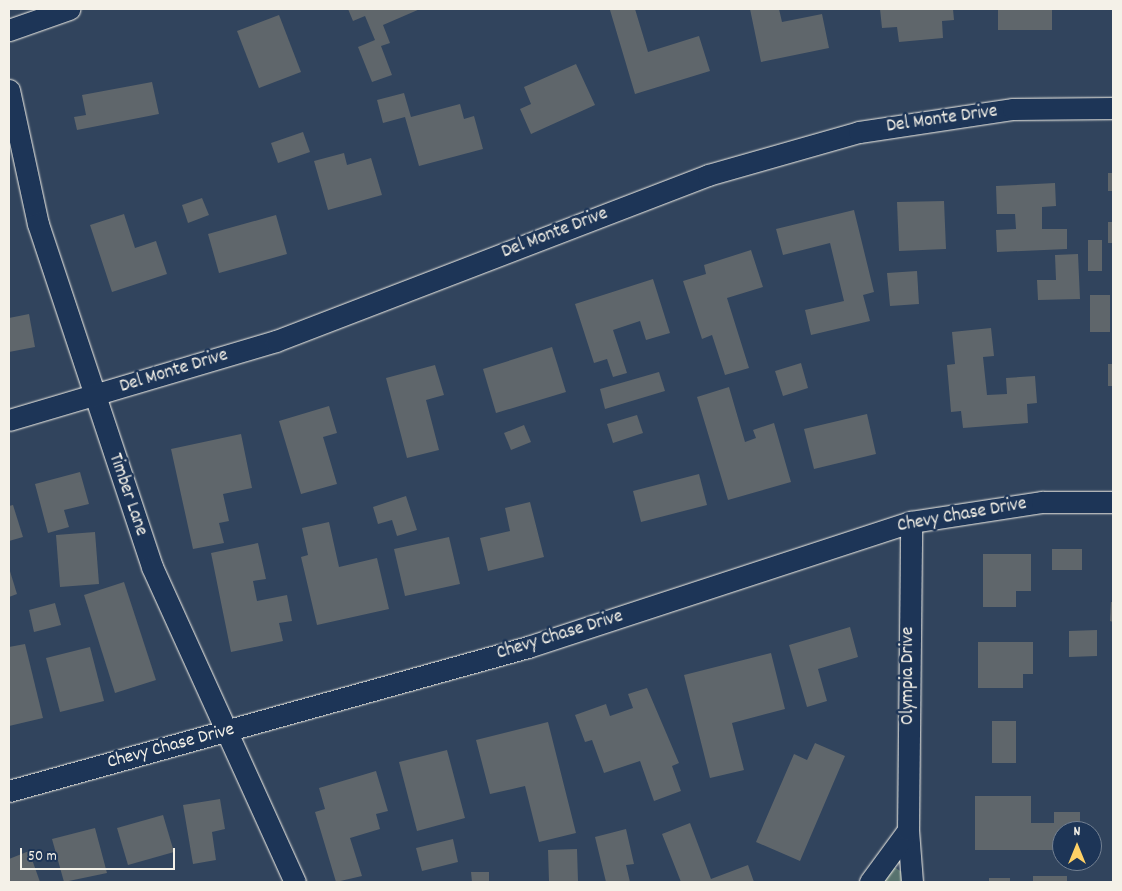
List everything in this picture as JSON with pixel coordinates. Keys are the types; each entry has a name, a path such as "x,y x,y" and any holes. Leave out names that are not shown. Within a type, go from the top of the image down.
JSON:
{"street":[{"path":"9,30 69,9"},
{"name":"Timber Lane","path":"9,90 38,224 152,567 295,882"},
{"name":"Del Monte Drive","path":"9,420 94,397 276,341 717,172 859,132 1012,110 1113,108"},
{"name":"Chevy Chase Drive","path":"9,791 528,647 911,522 1042,502 1113,502"},
{"name":"Olympia Drive","path":"911,522 908,830 912,882"},
{"path":"870,882 908,830"}],"green space":[{"path":"894,867 902,872 902,882 881,882"}],"building":[{"path":"348,9 420,9 383,25 390,43 381,46 392,75 372,82 358,47 375,40 365,16 353,21"},
{"path":"635,9 648,52 699,36 710,71 635,94 610,10"},
{"path":"750,9 779,9 782,22 822,14 829,48 761,62"},
{"path":"880,9 953,9 954,20 942,21 943,38 899,42 897,27 882,28"},
{"path":"998,9 1052,9 1052,30 998,30"},
{"path":"279,15 301,72 259,88 237,31"},
{"path":"576,64 595,105 531,134 520,109 531,104 524,87"},
{"path":"152,82 159,114 77,130 74,117 86,115 82,95"},
{"path":"404,93 411,117 460,104 464,119 474,116 483,149 419,166 405,117 383,123 377,100"},
{"path":"303,132 310,152 278,163 271,143"},
{"path":"344,153 347,165 371,158 382,195 328,210 314,161"},
{"path":"1108,173 1113,173 1113,191 1108,191"},
{"path":"1055,183 1056,206 1042,207 1042,229 1067,229 1067,249 997,252 996,230 1016,229 1015,214 997,214 996,186"},
{"path":"202,198 209,215 188,223 182,205"},
{"path":"944,201 946,249 899,251 897,202"},
{"path":"854,210 874,292 863,295 870,321 811,335 805,310 844,301 830,243 783,255 776,229"},
{"path":"124,214 135,248 156,241 167,274 112,292 90,225"},
{"path":"276,215 287,254 219,273 208,234"},
{"path":"1108,222 1113,222 1113,243 1108,243"},
{"path":"1088,240 1102,240 1102,271 1088,271"},
{"path":"751,250 763,287 727,298 749,368 725,375 712,335 702,339 683,281 706,274 704,265"},
{"path":"1078,254 1080,299 1038,300 1037,280 1056,280 1055,255"},
{"path":"917,271 919,304 890,306 887,273"},
{"path":"653,279 670,333 646,340 640,321 613,330 627,373 613,377 607,359 594,363 575,304"},
{"path":"1090,295 1110,295 1110,332 1090,332"},
{"path":"29,314 35,347 9,352 9,318"},
{"path":"991,328 994,356 983,357 987,395 1007,394 1006,378 1035,376 1037,403 1027,404 1028,423 963,428 961,411 951,412 947,365 955,364 952,332"},
{"path":"552,347 566,392 496,413 483,369"},
{"path":"801,363 808,388 783,396 775,371"},
{"path":"1108,364 1113,364 1113,386 1108,386"},
{"path":"435,365 444,395 426,400 439,450 407,458 386,378"},
{"path":"659,372 665,391 605,409 600,389"},
{"path":"729,387 745,442 756,438 753,430 774,423 791,482 728,500 697,397"},
{"path":"329,406 337,433 323,437 337,484 301,494 279,421"},
{"path":"867,414 876,454 814,469 804,429"},
{"path":"637,415 643,433 613,443 607,424"},
{"path":"524,425 531,442 511,450 504,433"},
{"path":"241,434 252,488 223,494 229,521 219,523 224,543 193,549 171,449"},
{"path":"80,472 89,504 64,510 69,527 48,533 35,484"},
{"path":"699,474 707,505 641,522 633,491"},
{"path":"406,496 417,530 397,536 392,520 378,524 373,507"},
{"path":"530,502 544,557 488,571 480,538 510,531 505,508"},
{"path":"13,505 23,537 9,541 9,506"},
{"path":"329,522 339,567 377,558 389,609 317,625 301,557 308,555 302,528"},
{"path":"95,532 99,584 60,587 56,535"},
{"path":"449,537 460,584 405,596 394,549"},
{"path":"258,543 266,579 253,581 257,601 287,595 292,621 279,623 283,641 231,652 211,553"},
{"path":"1052,549 1082,549 1082,570 1052,570"},
{"path":"983,554 1031,554 1031,591 1016,591 1016,607 983,607"},
{"path":"9,568 17,594 9,597"},
{"path":"124,582 156,680 115,693 84,595"},
{"path":"1111,602 1113,602 1113,622 1110,621"},
{"path":"55,603 61,625 34,632 29,610"},
{"path":"850,627 858,657 818,669 827,701 807,707 789,645"},
{"path":"1097,630 1097,656 1069,657 1069,631"},
{"path":"978,642 1033,642 1033,674 1023,674 1023,688 978,688"},
{"path":"25,644 43,718 9,726 9,647"},
{"path":"90,647 104,701 60,712 46,658"},
{"path":"771,653 785,709 732,723 744,770 710,778 684,675"},
{"path":"647,688 679,763 672,766 681,791 654,801 640,761 604,773 592,740 585,742 575,715 606,704 610,716 633,708 628,694"},
{"path":"992,721 1016,721 1016,763 992,763"},
{"path":"548,722 576,833 539,842 525,786 490,794 476,740"},
{"path":"815,743 845,756 800,861 756,842 794,754 807,760"},
{"path":"447,750 465,818 417,831 399,762"},
{"path":"376,771 388,811 376,814 380,829 350,838 362,876 336,882 315,812 325,809 319,788"},
{"path":"975,796 1031,796 1031,823 1052,823 1052,850 975,850"},
{"path":"220,799 225,829 212,832 216,860 193,864 183,805"},
{"path":"1054,812 1080,812 1080,821 1054,821"},
{"path":"163,815 174,852 128,865 117,828"},
{"path":"690,823 711,879 748,865 754,882 681,882 662,834"},
{"path":"95,828 107,873 64,882 52,839"},
{"path":"626,829 634,864 626,865 630,882 606,882 595,837"},
{"path":"453,839 458,862 422,871 416,848"},
{"path":"577,849 578,882 549,882 548,850"},
{"path":"29,851 40,882 9,882 9,859"},
{"path":"471,872 489,872 489,882 472,882"},
{"path":"1033,876 1067,876 1067,882 1033,882"},
{"path":"989,878 1010,878 1010,882 989,882"}]}
